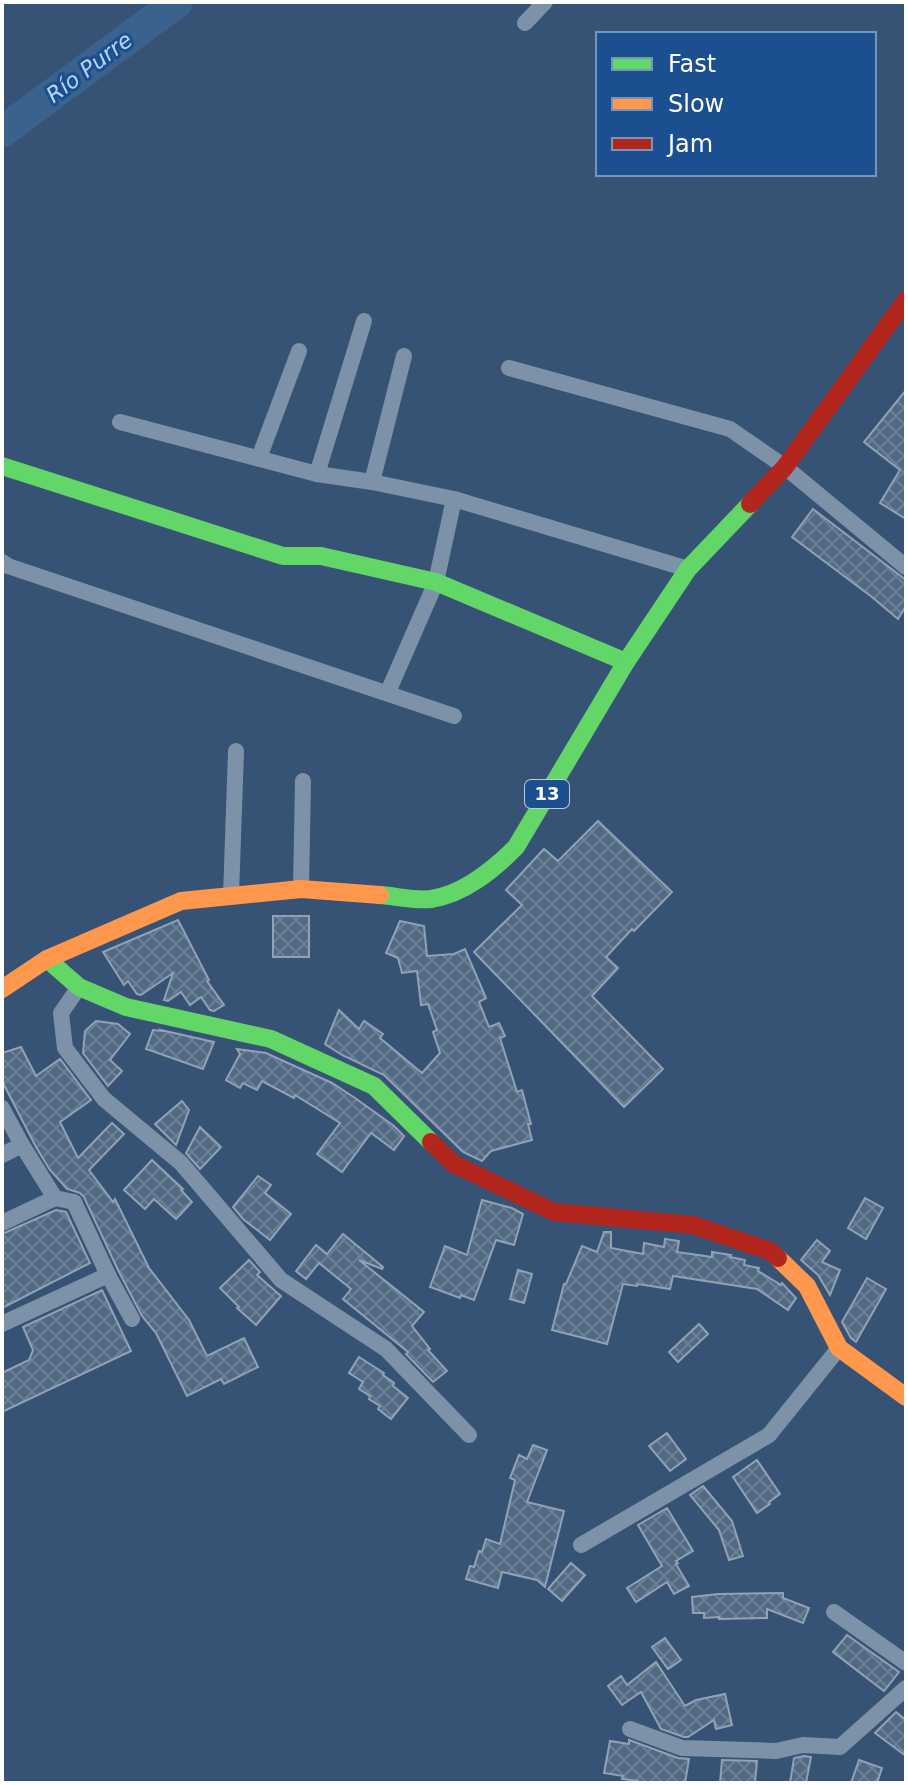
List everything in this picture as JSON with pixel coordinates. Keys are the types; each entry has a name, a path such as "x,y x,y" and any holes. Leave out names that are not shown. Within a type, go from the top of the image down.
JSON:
{"street":[{"path":"525,23 545,2"},
{"name":"13","path":"2,989 47,959 181,901 301,889 429,899 458,891 496,867 516,847 626,662 688,569 785,467 906,300"},
{"path":"317,474 364,321"},
{"path":"259,458 299,351"},
{"path":"372,482 404,356"},
{"path":"509,368 730,429 785,467 906,567"},
{"path":"120,422 317,474 454,499 688,569"},
{"path":"2,466 283,556 321,556 436,582 626,662"},
{"path":"388,692 436,582 454,499"},
{"path":"2,562 454,716"},
{"path":"231,896 236,751"},
{"path":"301,889 303,781"},
{"path":"47,959 79,987 126,1007 271,1039 374,1086 454,1164 554,1212 693,1225 770,1251 807,1286 839,1348 906,1397"},
{"path":"79,987 61,1013 65,1048 104,1099 181,1163 281,1280 386,1349 469,1435"},
{"path":"2,1108 55,1198"},
{"path":"2,1155 22,1145"},
{"path":"2,1223 55,1198 74,1202 132,1319"},
{"path":"2,1324 108,1275"},
{"path":"581,1545 769,1435 839,1348"},
{"path":"834,1612 906,1663"},
{"path":"630,1729 682,1748 776,1751 803,1745 840,1747 906,1688"}],"building":[{"path":"906,390 906,519 880,503 900,470 864,442"},
{"path":"813,509 906,580 906,606 898,619 792,537"},
{"path":"598,821 672,892 606,957 618,968 592,996 663,1069 624,1107 474,952 522,905 506,890 544,849 558,861"},
{"path":"273,916 309,916 309,957 273,957"},
{"path":"178,920 207,981 224,1005 214,1011 201,997 190,1005 181,992 168,1001 164,1000 173,973 141,995 137,994 128,981 124,985 103,952"},
{"path":"400,921 424,926 427,956 454,954 465,949 486,998 479,1002 489,1027 499,1023 505,1036 500,1038 517,1092 522,1090 532,1140 491,1151 482,1161 463,1152 384,1075 325,1044 339,1010 359,1029 364,1021 383,1034 380,1038 422,1073 440,1053 433,1032 437,1030 428,1004 421,1005 417,971 402,973 398,958 386,953"},
{"path":"96,1021 118,1024 130,1034 110,1060 122,1071 108,1086 83,1053 85,1031"},
{"path":"153,1030 214,1042 203,1069 146,1049"},
{"path":"21,1047 36,1076 60,1059 91,1100 60,1122 78,1158 112,1123 124,1134 89,1170 113,1202 115,1199 149,1268 189,1320 207,1356 244,1338 258,1367 224,1384 221,1379 187,1396 156,1333 142,1316 118,1270 84,1197 67,1189 50,1170 2,1081 2,1053"},
{"path":"237,1049 266,1053 332,1083 404,1136 394,1150 371,1133 342,1172 317,1154 340,1123 295,1095 294,1098 262,1081 257,1090 243,1083 240,1088 226,1080 240,1054"},
{"path":"182,1101 189,1110 176,1145 155,1124"},
{"path":"200,1127 221,1147 200,1169 186,1153"},
{"path":"152,1160 183,1189 192,1202 176,1219 154,1199 145,1209 124,1190"},
{"path":"258,1176 271,1185 265,1193 291,1214 270,1240 233,1207"},
{"path":"865,1198 883,1208 866,1239 848,1228"},
{"path":"482,1200 523,1214 514,1245 496,1240 474,1300 430,1287 445,1246 467,1255"},
{"path":"56,1210 66,1212 90,1263 2,1308 2,1234"},
{"path":"604,1232 611,1232 611,1248 643,1254 644,1243 664,1247 665,1239 679,1241 677,1252 712,1257 712,1252 731,1255 745,1260 744,1265 759,1268 758,1271 782,1283 796,1298 788,1310 757,1289 673,1276 670,1289 623,1284 607,1344 552,1330 564,1284 582,1246 597,1252"},
{"path":"343,1234 383,1267 359,1260 424,1312 412,1326 447,1371 433,1382 406,1354 408,1352 343,1299 351,1289 319,1263 306,1279 296,1271 316,1245 327,1254"},
{"path":"817,1240 830,1251 822,1262 840,1270 830,1295 818,1275 801,1260"},
{"path":"249,1260 260,1272 257,1275 281,1296 256,1325 220,1288"},
{"path":"518,1270 532,1274 524,1303 510,1299"},
{"path":"867,1278 886,1289 856,1342 842,1322"},
{"path":"102,1290 131,1351 2,1412 2,1373 29,1360 33,1350 23,1327"},
{"path":"699,1324 708,1334 678,1362 669,1352"},
{"path":"359,1357 384,1373 394,1383 393,1386 408,1398 391,1419 378,1409 380,1406 369,1399 370,1396 359,1389 363,1382 349,1373"},
{"path":"667,1433 686,1459 670,1471 649,1446"},
{"path":"533,1445 547,1450 527,1502 564,1511 545,1587 537,1580 502,1572 498,1588 466,1579 486,1539 500,1544 515,1480 510,1478 519,1455 527,1459"},
{"path":"757,1460 780,1494 757,1513 733,1477"},
{"path":"703,1486 732,1521 743,1556 729,1560 719,1530 690,1495"},
{"path":"667,1508 693,1551 676,1561 689,1586 674,1594 667,1582 636,1602 627,1588 662,1566 638,1525"},
{"path":"571,1563 585,1575 562,1601 548,1589"},
{"path":"783,1593 783,1598 809,1608 803,1623 767,1609 767,1618 704,1618 704,1613 693,1613 692,1597"},
{"path":"847,1635 899,1672 884,1691 833,1652"},
{"path":"665,1638 681,1660 668,1669 652,1647"},
{"path":"656,1662 685,1706 696,1700 725,1694 732,1725 716,1729 714,1720 684,1737 661,1729 641,1692 622,1705 608,1686 621,1676 627,1685"},
{"path":"896,1712 906,1720 906,1756 875,1733"},
{"path":"629,1740 689,1759 685,1783 638,1783 622,1779 623,1776 604,1773 610,1741 629,1744"},
{"path":"811,1757 806,1783 790,1783 794,1758"},
{"path":"722,1760 757,1761 755,1783 720,1783"},
{"path":"859,1760 882,1768 877,1783 851,1783"}],"waterway":[{"name":"Río Purre","path":"2,132 177,2"}],"traffic: fast":[{"path":"2,466 283,556 321,556 436,582 626,662"},
{"path":"380,895 431,899 455,892 477,880 516,847 626,662 688,569 750,504"},
{"path":"47,959 79,987 126,1007 271,1039 374,1086 431,1142"}],"traffic: slow":[{"path":"2,989 47,959 181,901 301,889 380,895"},
{"path":"778,1258 807,1286 839,1348 906,1397"}],"traffic: jam":[{"path":"750,504 785,467 906,300"},
{"path":"431,1142 454,1164 554,1212 693,1225 770,1251 778,1258"}]}
